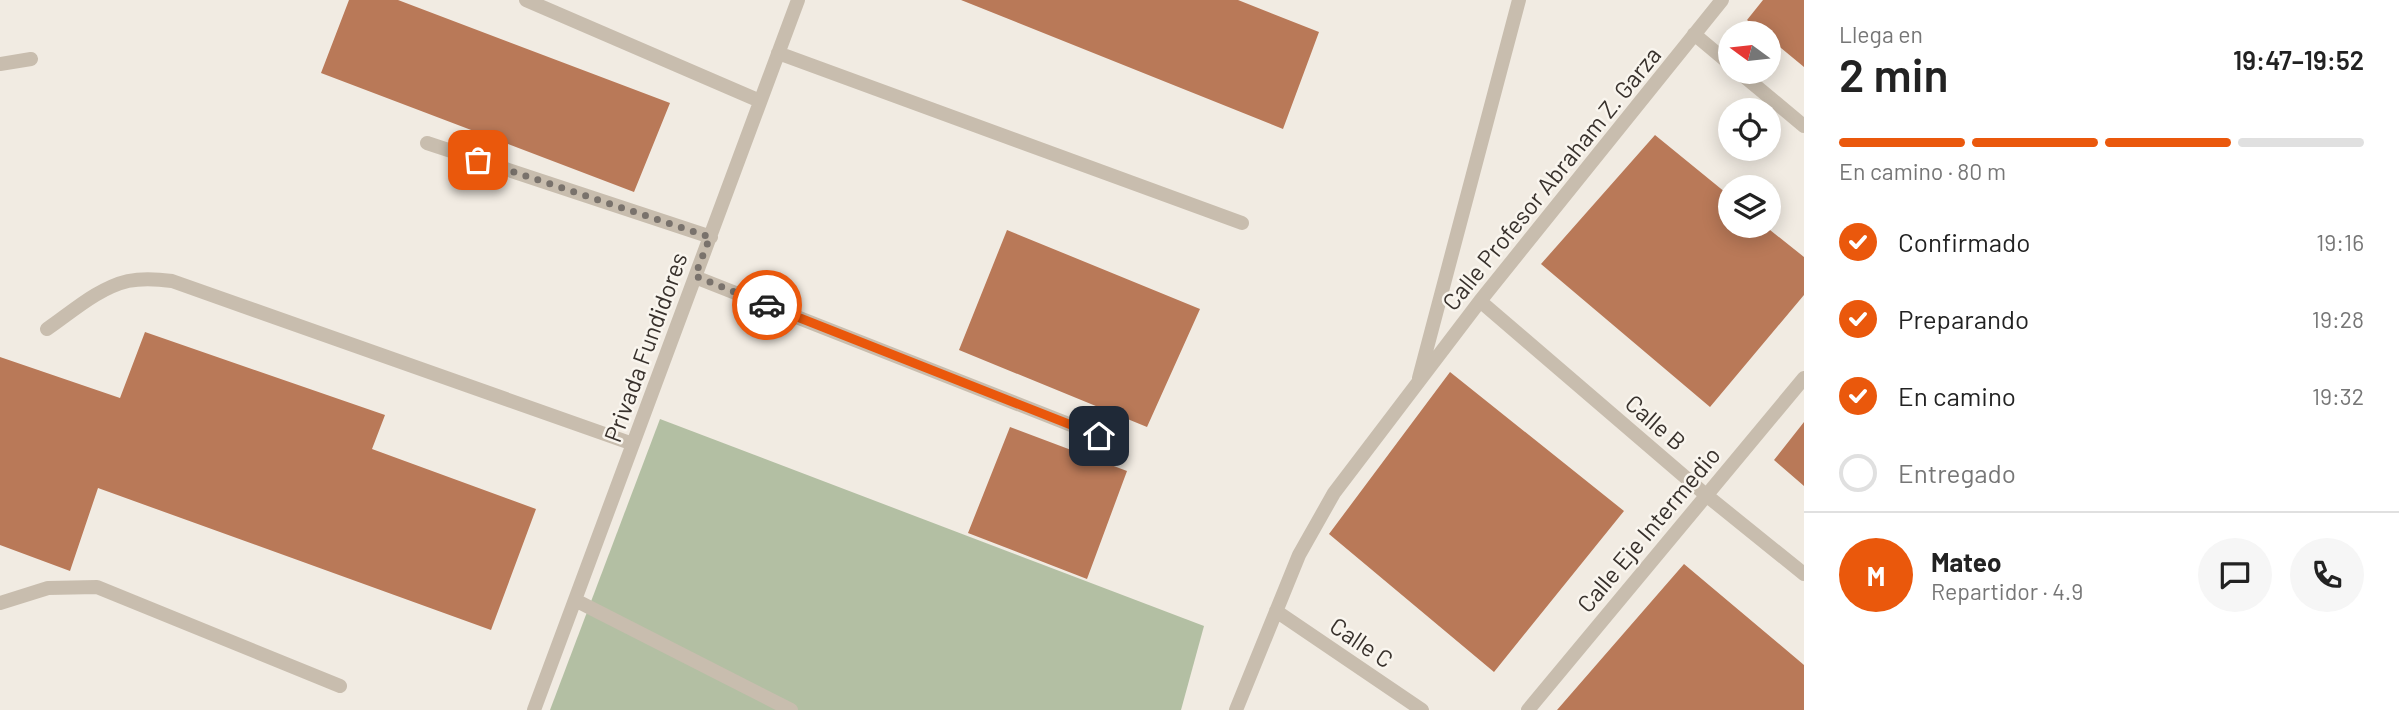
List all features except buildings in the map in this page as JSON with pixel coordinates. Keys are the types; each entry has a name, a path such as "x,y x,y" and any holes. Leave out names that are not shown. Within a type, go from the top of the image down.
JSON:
{"lane":[{"path":"526,0 760,101"},
{"name":"Privada Fundidores","path":"534,710 798,0"},
{"name":"Calle Profesor Abraham Z. Garza","path":"1417,386 1519,0"},
{"name":"Calle Profesor Abraham Z. Garza","path":"1236,710 1299,555 1334,493 1480,301 1722,0"},
{"path":"1694,34 1718,54"},
{"path":"778,52 1242,223"},
{"path":"0,64 31,59"},
{"path":"1753,84 1804,126"},
{"path":"426,143 710,237"},
{"path":"695,276 1099,436"},
{"path":"47,328 101,292 127,281 172,281 633,444"},
{"name":"Calle B","path":"1480,301 1706,495 1804,575"},
{"name":"Calle Eje Intermedio","path":"1528,710 1804,378"},
{"path":"0,603 48,588 97,587 340,686"},
{"path":"575,600 791,710"},
{"name":"Calle C","path":"1276,611 1422,710"}],"green space":[{"path":"660,419 1204,626 1181,710 550,710"}],"way so far":[{"path":"478,160 710,237 695,276 767,305"}],"route":[{"path":"767,305 1099,436"}]}
